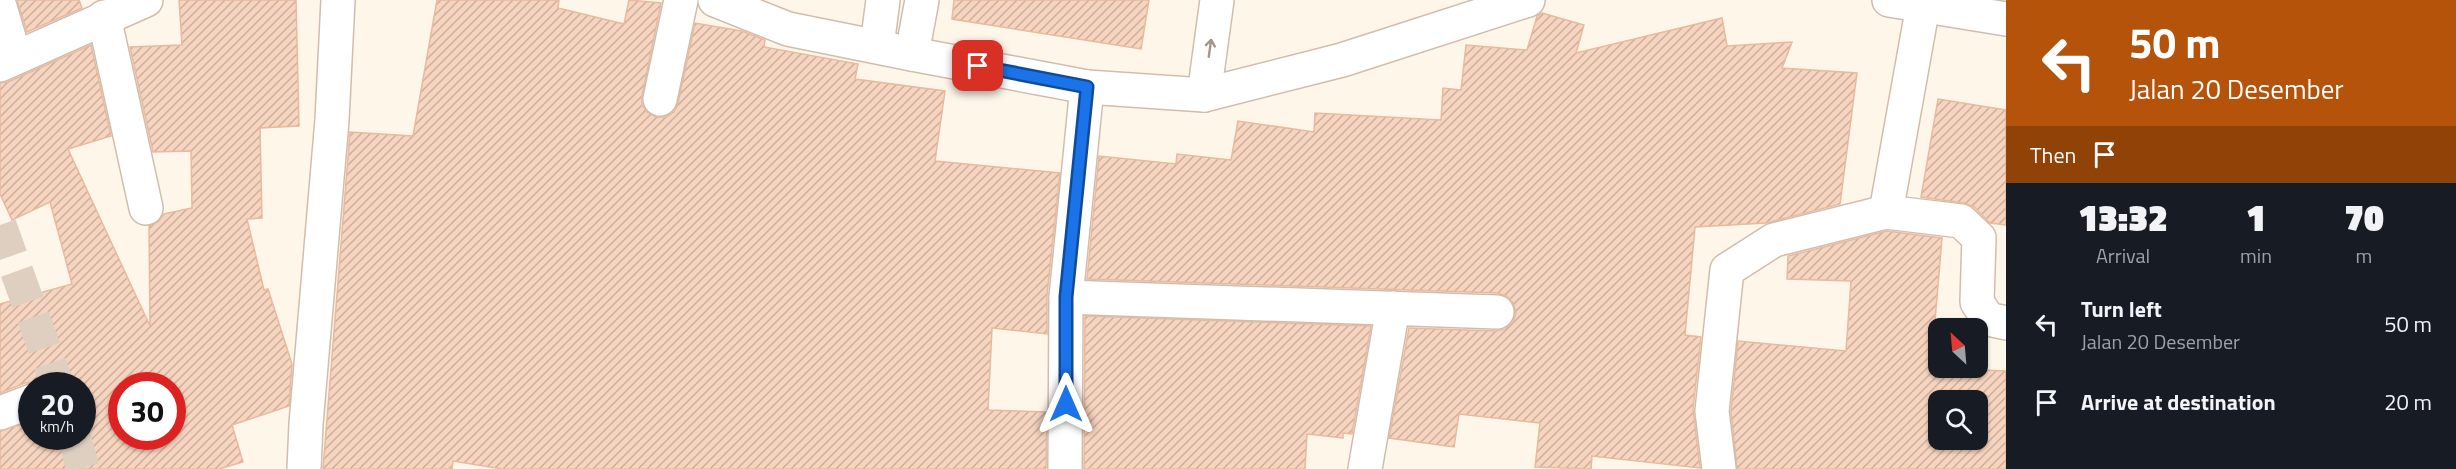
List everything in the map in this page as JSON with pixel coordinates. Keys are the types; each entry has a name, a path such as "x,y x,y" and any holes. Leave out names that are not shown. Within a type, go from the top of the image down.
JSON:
{"street":[{"path":"0,7 8,61 146,0"},
{"path":"304,469 332,120 338,0"},
{"path":"660,99 681,0"},
{"path":"714,0 788,30 1087,87 1204,95 1342,60 1528,0"},
{"path":"877,46 883,0"},
{"path":"912,54 922,0"},
{"path":"1204,95 1217,0"},
{"path":"1889,0 1923,3 2006,19"},
{"path":"1886,212 1923,3"},
{"path":"104,17 146,208"},
{"path":"1065,469 1066,297 1087,87"},
{"path":"1719,469 1712,411 1727,270 1774,240 1886,212 1961,221 1979,238 1977,302 1988,319 2006,323"},
{"path":"1066,297 1497,312"},
{"path":"1365,469 1393,308"},
{"path":"0,413 18,406"}],"building":[{"path":"17,0 79,0 82,8 27,32"},
{"path":"179,0 296,0 299,126 260,128 262,218 247,219 264,290 268,289 292,364 289,406 232,425 243,462 219,469 0,469 0,431 18,425 18,450 96,450 96,372 18,372 18,386 0,393 0,304 72,284 50,202 12,220 0,194 0,83 8,82 91,45 111,136 68,149 150,326 149,226 158,222 164,214 192,208 191,151 153,152 130,47 182,45"},
{"path":"437,0 559,0 558,8 624,24 629,0 661,3 642,96 642,105 647,112 656,117 666,117 674,112 678,103 695,23 742,31 765,40 764,47 858,64 855,79 945,91 935,161 1060,173 1047,295 1047,334 992,328 988,410 1047,412 1046,469 502,469 453,461 452,469 323,469 350,132 413,136"},
{"path":"954,0 1149,0 1141,49 952,19"},
{"path":"1542,13 1584,25 1576,53 1722,18 1727,46 1792,42 1782,68 1857,73 1840,204 1766,223 1695,227 1685,335 1701,337 1693,409 1700,468 1592,456 1591,469 1535,467 1540,423 1459,414 1454,447 1389,438 1409,328 1496,331 1505,329 1513,322 1516,313 1513,303 1506,296 1498,293 1087,279 1099,156 1176,164 1177,154 1231,160 1238,121 1314,132 1315,113 1441,120 1443,88 1461,90 1466,45 1527,50 1537,16"},
{"path":"1938,99 2006,110 2006,225 1990,223 1974,207 1964,203 1921,197"},
{"path":"1887,231 1942,238 1935,318 1928,318 1928,378 1988,378 1988,370 2006,371 2006,469 1737,469 1731,411 1738,341 1846,351 1851,281 1787,279 1788,256"},
{"path":"1085,316 1371,326 1352,434 1343,433 1343,438 1307,434 1305,469 1084,469"}],"tunnel":[{"path":"0,225 53,372"},
{"path":"78,450 83,469"}],"route":[{"path":"978,66 1087,87 1066,297 1066,404"}]}
